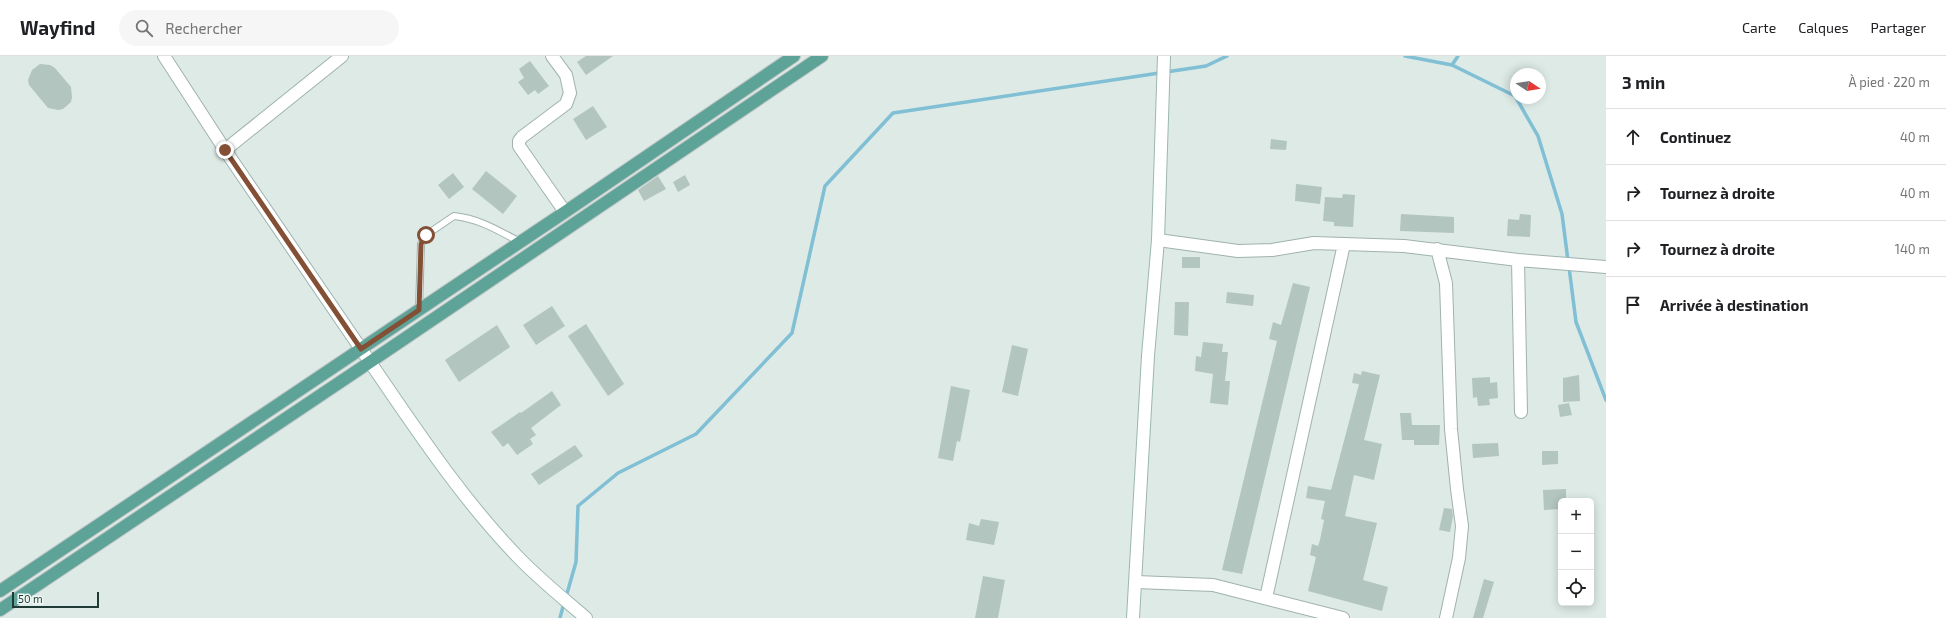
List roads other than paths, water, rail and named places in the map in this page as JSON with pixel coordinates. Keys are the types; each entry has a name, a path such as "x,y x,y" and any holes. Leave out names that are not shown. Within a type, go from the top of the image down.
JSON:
{"main road":[{"path":"0,591 565,212 794,56"},
{"path":"0,610 822,56"}],"street":[{"path":"164,56 225,150 361,349 464,494 518,556 543,582 586,618"},
{"path":"225,150 342,56"},
{"path":"552,56 566,75 569,84 570,93 566,104 522,137 519,142 519,146 565,212"},
{"path":"1133,618 1148,356 1158,240 1164,56"},
{"path":"1158,240 1238,251 1272,250 1314,243 1404,246 1518,260 1606,267"},
{"path":"1266,598 1344,244"},
{"path":"1437,250 1446,284 1451,429 1462,526 1459,558 1446,618"},
{"path":"1518,260 1521,412"},
{"path":"1136,582 1213,585 1343,618"}],"lane":[{"path":"419,310 421,244 426,235 454,216 472,218 491,226 520,242"}],"waterway":[{"path":"566,597 576,562 578,506 618,473 696,434 792,333 825,186 893,113 1206,66 1227,56"},
{"path":"1405,56 1452,65 1515,96 1538,136 1562,214 1568,261"},
{"path":"1452,65 1458,56"},
{"path":"1569,267 1576,322 1606,400"},
{"path":"560,618 564,603"}]}
